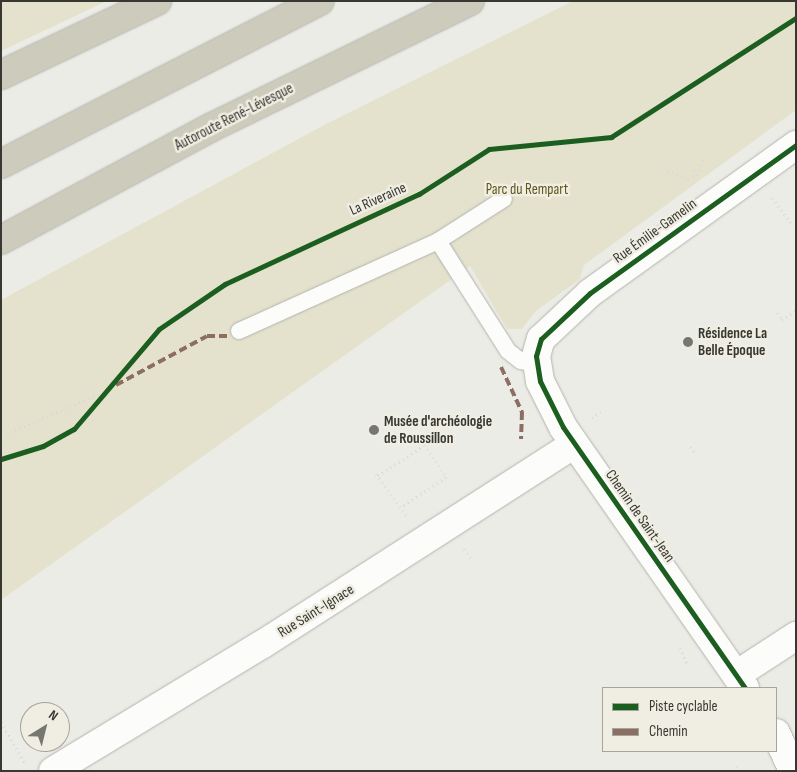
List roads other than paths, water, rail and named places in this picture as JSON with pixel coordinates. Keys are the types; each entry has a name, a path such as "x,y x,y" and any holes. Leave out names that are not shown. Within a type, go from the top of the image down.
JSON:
{"highway":[{"path":"1,75 157,1"},
{"path":"1,164 320,1"},
{"name":"Autoroute René-Lévesque","path":"1,240 212,127 470,1"}],"street":[{"name":"Rue Émilie-Gamelin","path":"536,356 555,324 590,293 796,145"},
{"name":"Chemin de Saint-Jean","path":"536,356 550,406 574,444 741,682"},
{"name":"Rue Saint-Ignace","path":"53,771 272,639 574,444"},
{"path":"741,682 796,636"},
{"path":"777,735 793,771"}],"lane":[{"path":"239,332 438,241 504,199"},
{"path":"438,241 508,351 521,361 536,356"}],"place":[{"name":"Résidence La Belle Époque","path":"688,342"},
{"name":"Musée d'archéologie de Roussillon","path":"374,430"}],"park label":[{"name":"Parc du Rempart","path":"527,190"}]}
